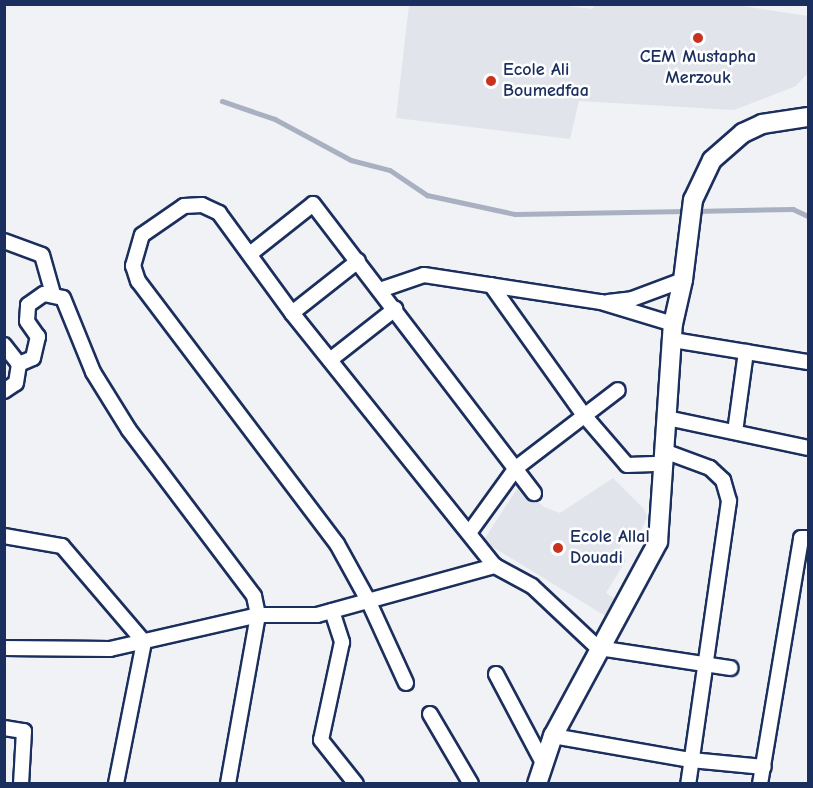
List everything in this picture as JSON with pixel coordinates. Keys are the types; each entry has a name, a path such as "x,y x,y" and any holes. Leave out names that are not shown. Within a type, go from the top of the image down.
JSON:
{"street":[{"path":"537,783 542,761 553,736 598,648 658,542 673,332 683,280 693,200 712,159 743,132 762,124 808,117"},
{"path":"250,254 313,204 534,493"},
{"path":"406,683 369,602 337,544 138,281 134,266 142,235 184,206 202,205 219,213 292,313 495,566 532,586 598,648 731,668"},
{"path":"4,241 42,255 53,294"},
{"path":"292,313 358,261"},
{"path":"380,290 424,274 601,302 673,332 746,351 808,362"},
{"path":"601,302 632,299 683,280"},
{"path":"491,285 583,414 627,465 640,468 663,457 710,468 723,480 729,501 688,783"},
{"path":"19,364 33,358 39,346 38,337 27,321 28,305 44,294 53,294 63,298 71,325 93,372 129,430 254,596 258,615 229,783"},
{"path":"330,360 395,309"},
{"path":"4,345 19,364 16,383 4,391"},
{"path":"735,432 746,351"},
{"path":"469,533 516,468 583,414 618,390"},
{"path":"667,418 808,448"},
{"path":"4,536 62,546 144,642"},
{"path":"760,783 801,538 808,538"},
{"path":"4,648 110,650 258,615 317,615 495,566"},
{"path":"332,611 342,642 321,740 356,783"},
{"path":"116,783 144,642"},
{"path":"496,674 542,761"},
{"path":"430,714 471,783"},
{"path":"4,728 24,731 21,783"},
{"path":"553,736 691,759 764,767"}],"shaded area":[{"path":"554,4 592,9 596,4 736,5 808,16 808,73 796,86 734,110 579,101 570,139 396,118 409,5"},
{"name":"Ecole Allal Douadi","path":"613,478 644,509 647,517 638,538 625,535 617,555 626,560 606,593 617,600 607,617 483,541 519,486 544,507 560,513"}],"waterway":[{"path":"222,101 275,119 351,160 390,170 427,195 515,214 687,211"},
{"path":"695,211 793,209 808,216"}],"place":[{"name":"CEM Mustapha Merzouk","path":"698,38"},
{"name":"Ecole Ali Boumedfaa","path":"491,81"},
{"name":"Ecole Allal Douadi","path":"558,548"}]}
